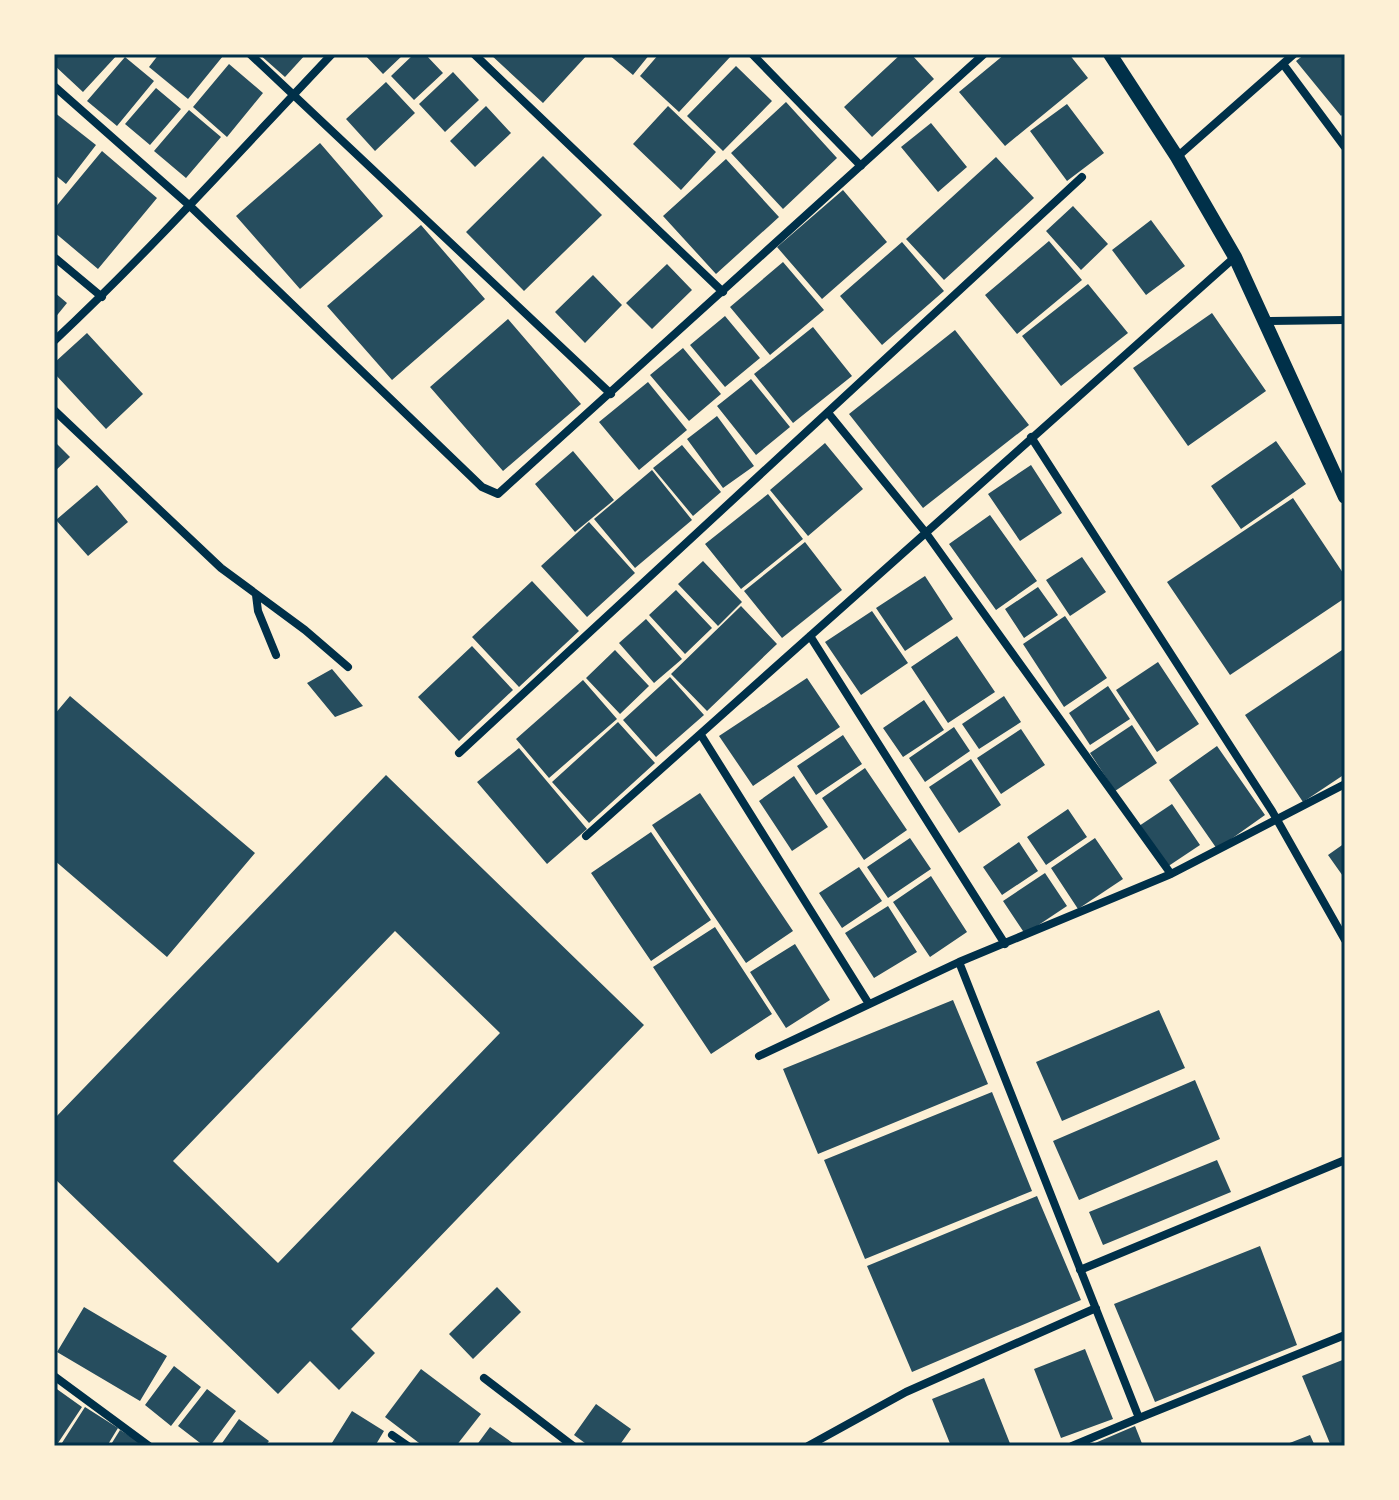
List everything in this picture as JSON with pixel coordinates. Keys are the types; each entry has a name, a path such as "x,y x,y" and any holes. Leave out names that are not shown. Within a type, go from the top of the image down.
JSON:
{"street":[{"path":"250,54 611,394"},
{"path":"54,341 102,297 332,54"},
{"path":"474,54 723,292"},
{"path":"752,54 861,166"},
{"path":"54,86 190,206 482,487 498,494 984,54"},
{"path":"1110,54 1177,157 1235,257 1345,497"},
{"path":"1177,157 1294,54"},
{"path":"1283,64 1344,146"},
{"path":"459,753 1082,177"},
{"path":"54,257 102,297"},
{"path":"586,836 1235,257"},
{"path":"1265,321 1345,320"},
{"path":"54,410 221,568 305,630 348,667"},
{"path":"829,414 926,533 1171,874"},
{"path":"1031,437 1276,819 1345,940"},
{"path":"256,595 258,611 276,655"},
{"path":"810,636 1005,944"},
{"path":"701,735 869,1004"},
{"path":"759,1056 959,962 1171,874 1345,784"},
{"path":"959,962 1139,1418"},
{"path":"1080,1270 1345,1160"},
{"path":"808,1446 906,1392 1096,1308"},
{"path":"1072,1446 1345,1335"},
{"path":"54,1376 149,1446"},
{"path":"484,1378 573,1446"},
{"path":"392,1435 408,1446"}],"building":[{"path":"54,54 118,54 83,92 54,65"},
{"path":"159,54 223,56 188,99 149,67"},
{"path":"259,54 306,54 285,77"},
{"path":"364,54 404,54 383,74"},
{"path":"414,54 425,54 443,73 414,100 391,76"},
{"path":"490,54 588,54 543,103"},
{"path":"608,54 650,54 633,75"},
{"path":"659,54 731,56 679,112 640,76"},
{"path":"901,54 911,54 934,79 872,137 844,107"},
{"path":"1005,54 1069,54 1088,78 1005,146 959,92"},
{"path":"1305,54 1345,54 1345,112 1341,116 1296,61"},
{"path":"125,57 154,81 117,126 87,101"},
{"path":"229,64 263,93 227,137 193,107"},
{"path":"736,66 772,101 723,151 687,116"},
{"path":"453,72 479,100 445,132 419,104"},
{"path":"386,82 415,113 375,151 346,119"},
{"path":"156,88 181,109 150,145 125,124"},
{"path":"786,102 837,158 783,209 731,153"},
{"path":"1067,104 1104,153 1067,181 1030,131"},
{"path":"486,106 511,133 475,167 450,141"},
{"path":"668,106 716,152 681,190 633,144"},
{"path":"189,110 221,137 186,178 154,151"},
{"path":"54,112 96,145 66,184 54,174"},
{"path":"931,123 967,167 938,192 901,147"},
{"path":"320,143 383,216 300,289 236,216"},
{"path":"102,151 157,198 98,269 54,232 54,209"},
{"path":"543,156 602,215 524,291 466,232"},
{"path":"996,157 1034,198 944,280 906,239"},
{"path":"726,159 779,217 716,274 663,216"},
{"path":"843,190 887,242 822,299 777,247"},
{"path":"1073,206 1108,244 1081,270 1046,231"},
{"path":"1151,220 1185,266 1146,295 1112,250"},
{"path":"421,225 485,299 392,380 327,306"},
{"path":"1049,241 1082,280 1017,334 985,295"},
{"path":"902,242 944,291 882,345 840,296"},
{"path":"783,262 824,310 770,355 730,307"},
{"path":"667,264 692,290 652,329 626,303"},
{"path":"593,275 622,305 585,343 555,312"},
{"path":"1088,284 1128,333 1061,386 1022,336"},
{"path":"54,292 67,303 54,319"},
{"path":"1212,313 1266,391 1188,446 1133,368"},
{"path":"725,316 760,358 725,387 690,345"},
{"path":"508,319 581,404 503,471 430,387"},
{"path":"813,327 852,376 793,423 754,374"},
{"path":"955,330 1029,425 923,508 849,414"},
{"path":"87,333 143,394 106,429 54,373 54,363"},
{"path":"683,348 721,394 689,421 650,375"},
{"path":"751,379 790,427 756,455 717,406"},
{"path":"648,382 687,430 639,470 599,422"},
{"path":"717,416 754,466 723,488 687,439"},
{"path":"54,441 70,457 54,472"},
{"path":"1276,441 1306,484 1241,529 1211,486"},
{"path":"825,443 863,489 808,536 770,490"},
{"path":"682,445 721,492 693,516 653,468"},
{"path":"573,451 614,500 575,532 535,484"},
{"path":"1031,465 1062,513 1020,541 988,494"},
{"path":"652,470 692,520 635,568 594,519"},
{"path":"97,485 128,522 88,556 56,520"},
{"path":"768,494 803,539 741,589 705,544"},
{"path":"1293,498 1345,576 1345,598 1230,675 1167,582"},
{"path":"990,515 1037,581 996,610 949,544"},
{"path":"589,522 635,573 587,617 541,566"},
{"path":"805,542 842,590 782,638 744,591"},
{"path":"1082,557 1106,592 1070,616 1046,580"},
{"path":"703,561 742,602 718,626 678,584"},
{"path":"925,576 953,619 905,651 876,608"},
{"path":"532,581 579,631 519,687 472,637"},
{"path":"1038,587 1058,615 1024,638 1005,609"},
{"path":"676,590 712,628 685,654 649,615"},
{"path":"741,606 777,644 707,711 671,674"},
{"path":"872,611 908,663 861,695 825,642"},
{"path":"1065,616 1107,678 1064,707 1023,644"},
{"path":"646,619 682,659 654,683 619,643"},
{"path":"957,636 995,692 948,723 911,667"},
{"path":"472,646 513,690 459,741 418,697"},
{"path":"1345,648 1345,774 1303,802 1245,715"},
{"path":"615,650 649,686 620,714 586,678"},
{"path":"1158,662 1199,724 1157,752 1116,690"},
{"path":"332,669 363,706 335,717 307,683"},
{"path":"670,677 704,715 656,757 623,720"},
{"path":"807,678 840,727 753,786 719,736"},
{"path":"583,680 617,719 549,778 516,739"},
{"path":"1108,686 1130,719 1090,745 1069,713"},
{"path":"70,696 255,853 167,957 54,860 54,715"},
{"path":"1004,696 1021,722 979,749 962,724"},
{"path":"924,700 944,730 903,757 883,728"},
{"path":"618,722 655,763 589,823 552,782"},
{"path":"1132,725 1157,763 1115,791 1090,753"},
{"path":"954,727 970,751 925,782 909,758"},
{"path":"1021,729 1045,765 1001,794 977,758"},
{"path":"843,735 862,764 816,795 797,766"},
{"path":"1217,746 1265,815 1217,849 1169,780"},
{"path":"519,748 587,829 547,864 477,782"},
{"path":"971,759 1001,805 959,833 929,787"},
{"path":"865,768 907,830 864,860 822,798"},
{"path":"386,775 644,1025 351,1329 375,1353 339,1390 310,1361 278,1394 54,1178 54,1119","holes":["395,931 500,1033 278,1263 173,1161"]},
{"path":"794,776 828,827 792,851 759,801"},
{"path":"700,793 793,931 746,963 652,825"},
{"path":"1172,804 1200,845 1167,867 1139,826"},
{"path":"1068,809 1087,837 1046,865 1027,837"},
{"path":"651,832 711,920 651,961 591,873"},
{"path":"910,838 931,869 888,898 867,867"},
{"path":"1095,838 1123,879 1078,909 1051,868"},
{"path":"1019,842 1038,871 1002,895 983,867"},
{"path":"1345,843 1345,879 1328,855"},
{"path":"859,867 882,901 842,928 819,893"},
{"path":"1045,873 1067,906 1025,934 1003,901"},
{"path":"931,876 967,932 930,957 893,902"},
{"path":"888,906 917,952 874,978 845,933"},
{"path":"715,927 772,1014 711,1054 653,967"},
{"path":"795,944 830,1000 786,1028 750,972"},
{"path":"953,1000 988,1084 818,1154 783,1069"},
{"path":"1159,1010 1185,1068 1062,1121 1036,1062"},
{"path":"1195,1080 1220,1139 1079,1200 1053,1141"},
{"path":"992,1092 1032,1191 865,1259 824,1160"},
{"path":"1217,1160 1231,1192 1103,1245 1089,1212"},
{"path":"1037,1196 1081,1300 912,1372 867,1266"},
{"path":"1260,1246 1297,1345 1155,1402 1114,1304"},
{"path":"497,1287 521,1312 473,1359 449,1334"},
{"path":"84,1307 167,1356 140,1401 57,1352"},
{"path":"1085,1349 1113,1419 1061,1438 1034,1369"},
{"path":"1345,1359 1345,1446 1331,1446 1302,1376"},
{"path":"174,1366 201,1387 171,1426 145,1405"},
{"path":"421,1369 481,1414 456,1446 423,1446 385,1417"},
{"path":"984,1378 1011,1446 951,1446 932,1399"},
{"path":"54,1387 82,1407 56,1446 54,1446"},
{"path":"207,1389 236,1411 210,1446 204,1446 178,1426"},
{"path":"596,1404 631,1429 619,1446 589,1446 574,1435"},
{"path":"85,1407 118,1428 107,1446 60,1446"},
{"path":"352,1411 384,1431 375,1446 330,1446"},
{"path":"239,1419 269,1441 265,1446 220,1446"},
{"path":"1135,1426 1143,1446 1088,1446"},
{"path":"490,1427 517,1446 476,1446"},
{"path":"120,1430 146,1446 110,1446"},
{"path":"1310,1435 1315,1446 1282,1446"}]}
